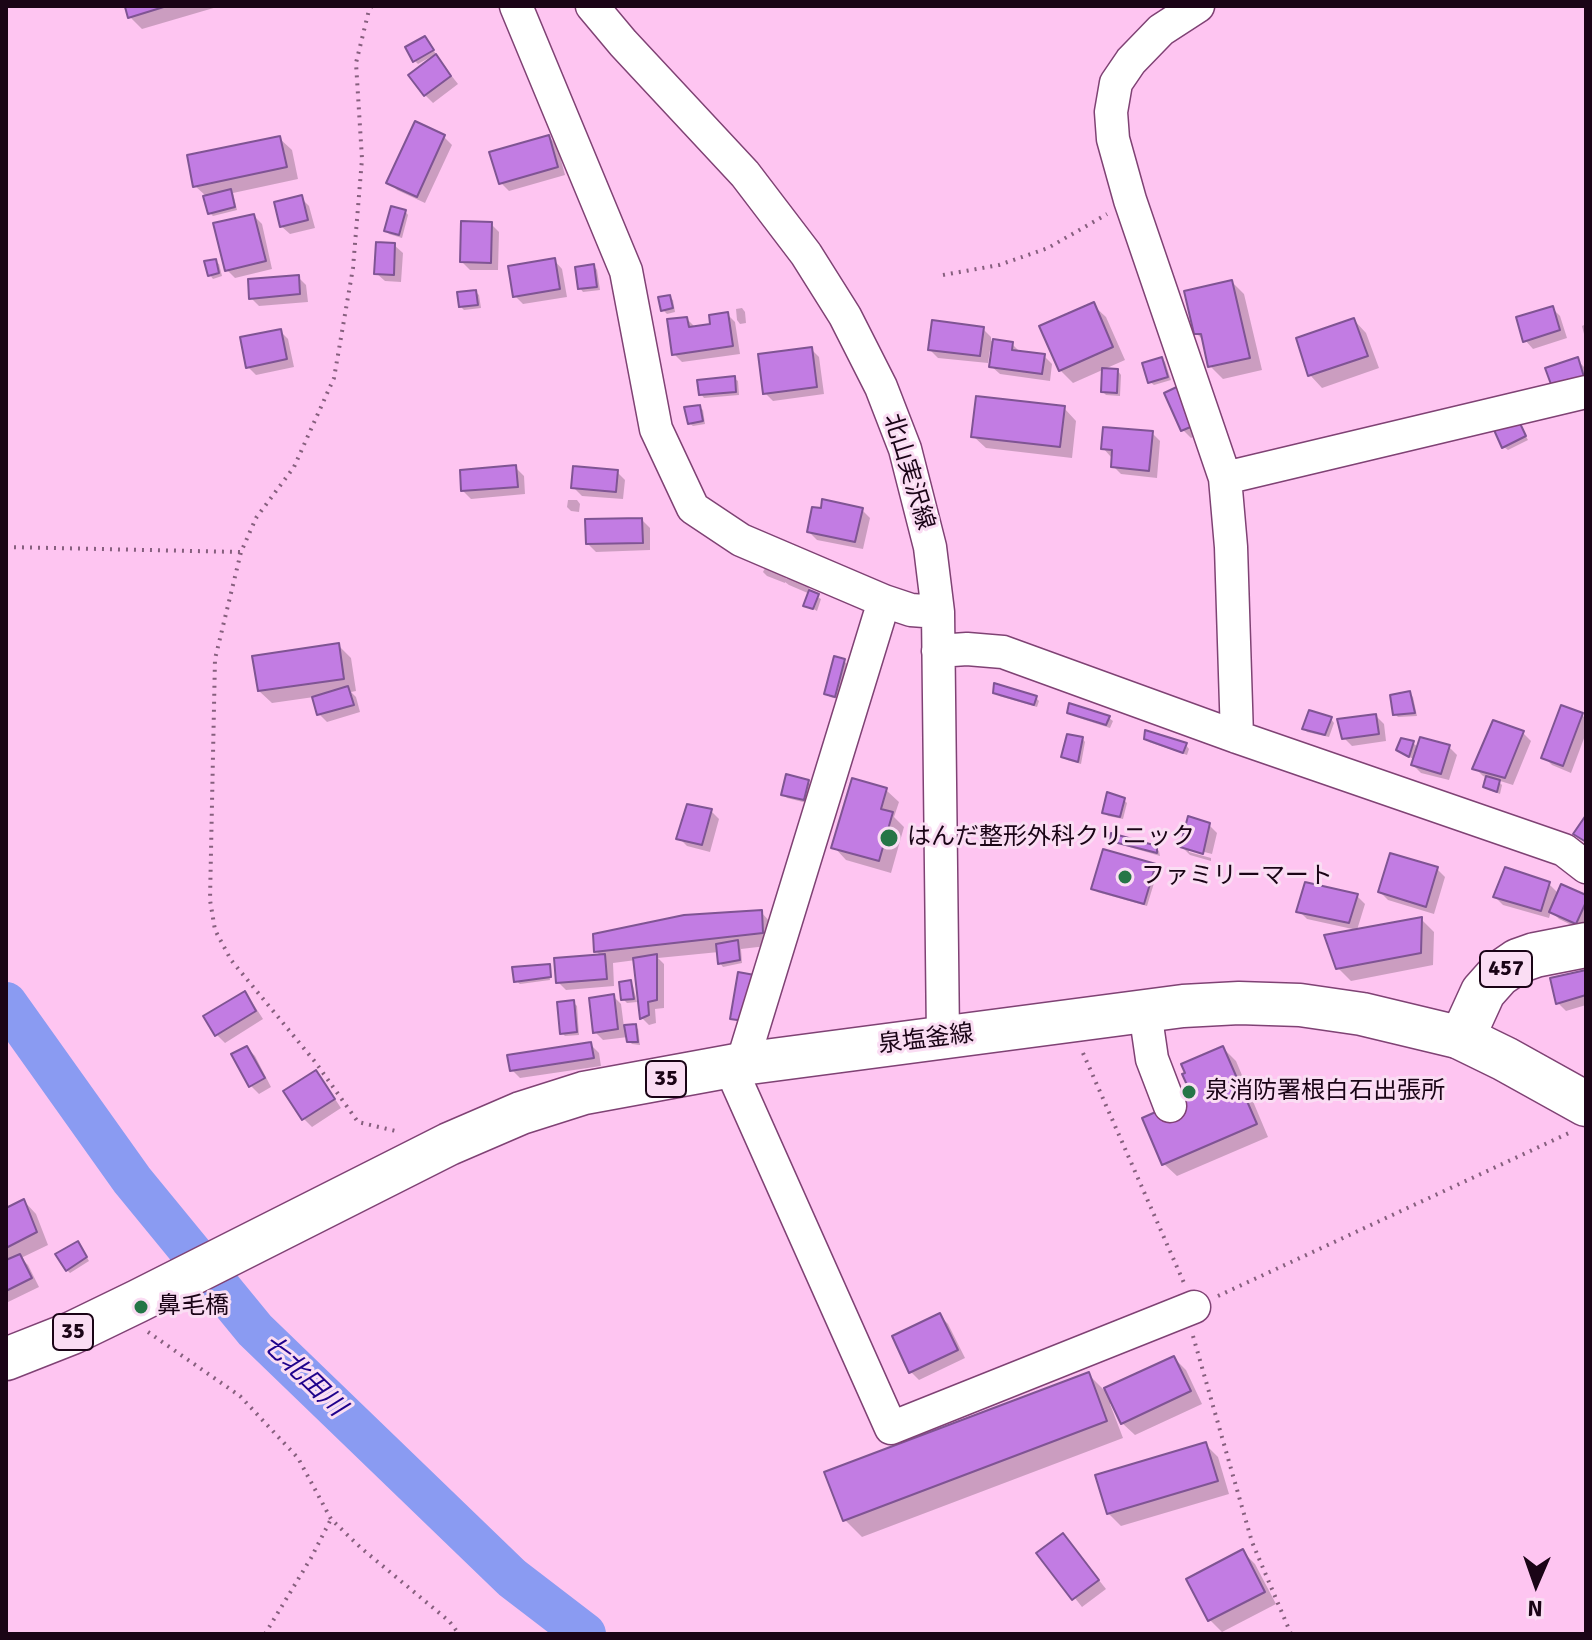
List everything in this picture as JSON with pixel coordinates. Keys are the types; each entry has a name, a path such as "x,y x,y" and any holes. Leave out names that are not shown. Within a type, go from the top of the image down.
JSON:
{"highway":[{"name":"457","path":"1462,1038 1483,992 1499,974 1518,961 1535,955 1586,945"},
{"path":"1462,1038 1586,1104"}],"main road":[{"name":"泉塩釜線","path":"126,1306 449,1144 521,1113 584,1093 736,1066 1183,1006 1239,1003 1300,1005 1362,1014 1462,1038"},
{"name":"35","path":"6,1359 72,1333 126,1306"}],"street":[{"path":"516,6 626,271 656,429 693,508 741,540 884,601 911,610 938,612"},
{"name":"北山実沢線","path":"592,6 745,174 806,254 845,316 881,387 905,449 930,547 938,612 943,1038"},
{"path":"1198,6 1161,30 1131,61 1116,83 1111,112 1113,139 1130,200 1225,478 1231,547 1237,737"},
{"path":"1225,478 1586,392"},
{"path":"884,601 736,1066 891,1428 1194,1307"},
{"path":"938,651 967,649 1003,652 1564,850 1586,867"},
{"path":"1145,1011 1152,1059 1170,1106"}],"path":[{"path":"372,6 356,63 362,159 353,268 334,378 294,467 256,518 241,552 215,659 210,900 215,930 231,960 316,1063 358,1122 449,1144"},
{"path":"943,275 999,265 1048,248 1130,200"},
{"path":"6,547 241,552"},
{"path":"1194,1307 1573,1131 1586,1104"},
{"path":"126,1306 181,1353 240,1396 298,1458 331,1519 449,1621 459,1634"},
{"path":"265,1634 331,1519"}],"building":[{"path":"167,6 128,18 125,7"},
{"path":"425,36 434,50 413,62 405,47"},
{"path":"436,54 451,76 424,96 408,75"},
{"path":"415,121 445,135 417,197 386,183"},
{"path":"549,135 558,167 499,184 489,152"},
{"path":"280,136 287,167 193,187 187,155"},
{"path":"231,189 235,207 208,214 203,196"},
{"path":"302,195 308,220 280,227 274,202"},
{"path":"391,206 406,210 399,235 384,231"},
{"path":"254,214 266,261 225,271 213,223"},
{"path":"461,221 492,222 491,263 460,262"},
{"path":"376,242 395,243 394,275 374,274"},
{"path":"555,258 560,289 513,297 508,266"},
{"path":"216,259 219,273 208,276 204,261"},
{"path":"594,264 597,287 578,289 575,267"},
{"path":"299,275 300,294 249,299 248,279"},
{"path":"1232,280 1250,358 1208,367 1201,334 1194,334 1184,291"},
{"path":"476,290 478,305 459,307 457,292"},
{"path":"670,295 673,308 661,311 658,297"},
{"path":"1094,302 1113,347 1059,371 1039,326"},
{"path":"1553,306 1560,330 1523,342 1516,317"},
{"path":"728,312 733,346 672,355 667,319 687,317 689,327 710,324 709,315"},
{"path":"1354,318 1368,356 1308,376 1296,338"},
{"path":"932,320 984,327 980,356 928,350"},
{"path":"281,329 287,359 246,368 240,337"},
{"path":"993,339 1013,342 1012,350 1045,354 1042,374 989,367"},
{"path":"812,347 817,387 763,394 758,354"},
{"path":"1162,357 1168,377 1148,383 1142,363"},
{"path":"1578,357 1584,377 1552,387 1545,368"},
{"path":"1102,368 1118,369 1117,393 1101,392"},
{"path":"735,376 736,392 699,395 697,380"},
{"path":"1183,384 1200,423 1181,431 1164,393"},
{"path":"976,396 1065,406 1060,447 971,437"},
{"path":"700,405 703,421 688,424 684,407"},
{"path":"1518,419 1526,436 1502,448 1494,430"},
{"path":"1103,427 1153,431 1149,471 1111,467 1112,450 1101,449"},
{"path":"516,465 518,487 461,491 460,470"},
{"path":"573,466 618,470 616,492 571,488"},
{"path":"822,499 863,508 855,542 807,532 812,507 821,508"},
{"path":"642,518 643,543 586,544 585,519"},
{"path":"809,590 819,594 813,609 803,606"},
{"path":"339,643 344,679 258,691 252,656"},
{"path":"834,656 845,659 835,697 824,694"},
{"path":"994,683 1037,696 1034,705 993,693"},
{"path":"348,686 354,705 317,715 312,697"},
{"path":"1410,691 1415,713 1393,715 1390,695"},
{"path":"1069,703 1110,716 1106,725 1067,713"},
{"path":"1561,705 1583,713 1563,766 1541,758"},
{"path":"1309,710 1332,717 1325,735 1302,729"},
{"path":"1376,714 1379,734 1342,739 1337,719"},
{"path":"1493,720 1524,731 1505,778 1472,769"},
{"path":"1145,730 1187,743 1183,753 1144,739"},
{"path":"1067,734 1083,737 1078,762 1061,757"},
{"path":"1420,737 1450,745 1441,774 1411,765"},
{"path":"1401,738 1414,741 1409,757 1396,750"},
{"path":"786,774 809,780 804,800 781,795"},
{"path":"1486,776 1500,780 1497,792 1483,787"},
{"path":"852,778 887,788 881,809 893,812 879,861 831,848"},
{"path":"1107,792 1125,798 1120,817 1102,813"},
{"path":"687,804 712,809 702,845 676,839"},
{"path":"1586,815 1586,842 1573,834"},
{"path":"1188,816 1210,823 1203,854 1180,847"},
{"path":"1111,833 1157,846 1157,853 1110,841"},
{"path":"1103,849 1156,864 1144,904 1091,889"},
{"path":"1390,853 1438,867 1426,907 1378,892"},
{"path":"1505,867 1550,882 1541,911 1493,897"},
{"path":"1305,882 1358,894 1349,923 1296,912"},
{"path":"1561,884 1586,895 1576,924 1549,912"},
{"path":"762,910 763,933 594,952 593,934 684,915"},
{"path":"1422,917 1421,953 1336,969 1324,935"},
{"path":"738,940 740,960 718,964 716,944"},
{"path":"605,954 607,979 556,983 554,958"},
{"path":"657,954 657,1000 648,1002 649,1015 640,1019 633,958"},
{"path":"550,964 551,977 514,982 512,967"},
{"path":"1586,970 1586,995 1556,1004 1550,978"},
{"path":"738,972 760,976 752,1022 730,1019"},
{"path":"631,980 634,999 621,1000 619,982"},
{"path":"245,991 256,1011 215,1036 203,1016"},
{"path":"614,994 618,1029 593,1033 589,998"},
{"path":"574,1000 577,1032 560,1034 557,1002"},
{"path":"636,1024 638,1042 627,1042 624,1025"},
{"path":"591,1042 594,1058 510,1071 507,1055"},
{"path":"247,1046 265,1078 249,1087 231,1054"},
{"path":"1223,1046 1257,1124 1162,1165 1142,1118 1192,1096 1181,1064"},
{"path":"316,1070 335,1099 302,1120 283,1091"},
{"path":"24,1199 37,1232 6,1248 6,1208"},
{"path":"78,1241 87,1257 66,1271 55,1254"},
{"path":"20,1254 32,1278 6,1291 6,1260"},
{"path":"940,1313 958,1350 909,1373 892,1336"},
{"path":"1174,1356 1191,1391 1121,1424 1104,1388"},
{"path":"1089,1372 1107,1421 843,1521 824,1472"},
{"path":"1206,1442 1218,1481 1107,1514 1095,1475"},
{"path":"1063,1533 1099,1580 1072,1600 1036,1553"},
{"path":"1243,1549 1265,1592 1208,1621 1186,1579"}],"waterway":[{"name":"七北田川","path":"6,1003 132,1180 255,1330 512,1578 585,1634"}],"place":[{"name":"はんだ整形外科クリニック","path":"889,838"},
{"name":"ファミリーマート","path":"1125,877"},
{"name":"泉消防署根白石出張所","path":"1189,1092"},
{"name":"鼻毛橋","path":"141,1307"}]}
